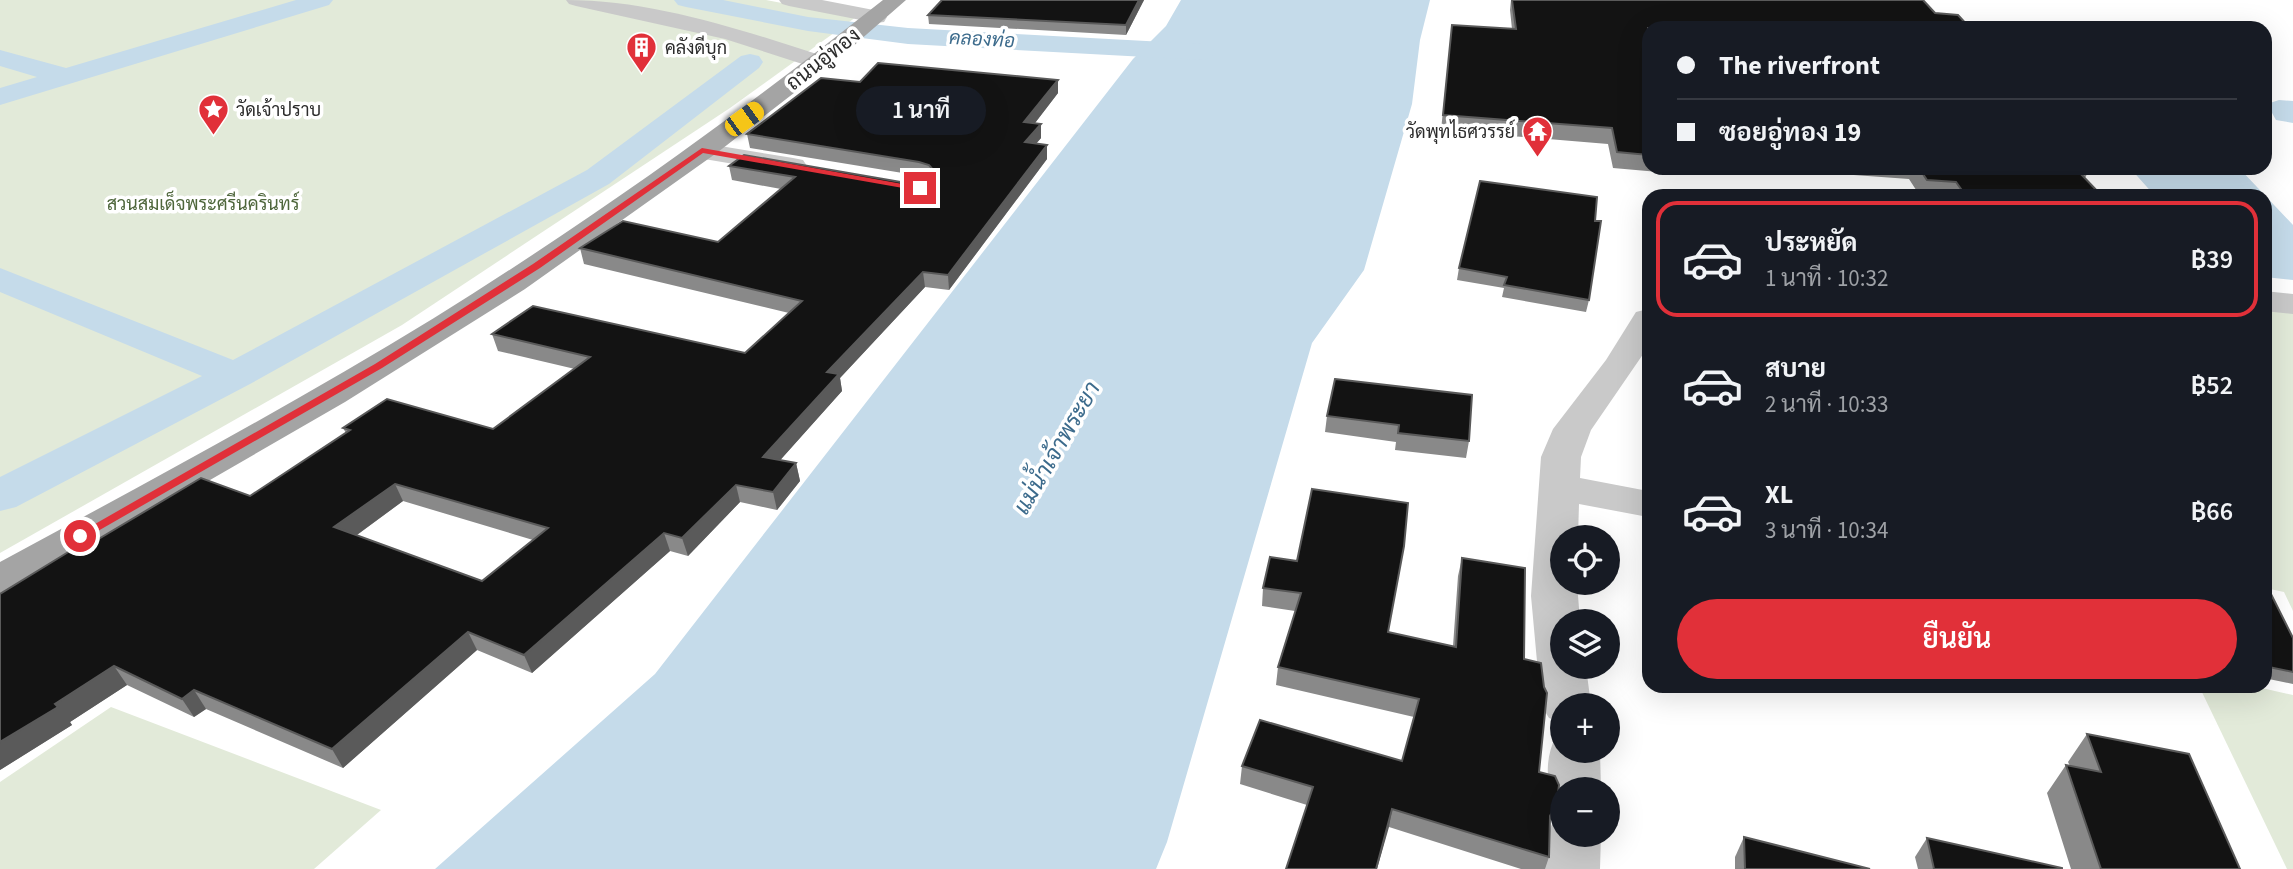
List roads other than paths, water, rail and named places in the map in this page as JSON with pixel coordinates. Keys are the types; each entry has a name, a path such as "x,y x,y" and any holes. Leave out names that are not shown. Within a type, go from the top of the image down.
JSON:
{"main road":[{"name":"ถนนอู่ทอง","path":"0,581 378,366 536,266 702,151 832,53 896,0"}],"street":[{"path":"576,0 832,53"},
{"path":"789,0 873,19"},
{"path":"702,151 825,172"},
{"path":"2272,302 2293,304"},
{"path":"1565,693 1555,596 1561,457 1572,429 1621,364 1642,329"},
{"path":"1561,487 1642,503"},
{"path":"1573,869 1574,847"}],"water":[{"name":"แม่น้ำเจ้าพระยา","path":"1181,0 1430,0 1420,40 1412,104 1364,270 1312,343 1167,842 1156,869 435,869 655,674 1133,59 1166,26"},
{"path":"2293,101 2293,123 2276,120 2272,113 2272,102"},
{"path":"2136,175 2246,175 2259,189 2149,189"},
{"path":"2272,203 2293,225 2293,280 2272,278"}],"waterway":[{"path":"0,97 321,0"},
{"name":"คลองท่อ","path":"686,0 808,24 908,36 1202,52"},
{"path":"0,58 66,77"},
{"path":"235,375 598,177 750,62"},
{"path":"0,279 235,375"},
{"path":"0,496 235,375"}],"place":[{"name":"คลังดีบุก","path":"642,75"},
{"name":"วัดเจ้าปราบ","path":"213,137"},
{"name":"วัดพุทไธศวรรย์","path":"1538,159"}],"park label":[{"name":"สวนสมเด็จพระศรีนครินทร์","path":"203,204"}]}
